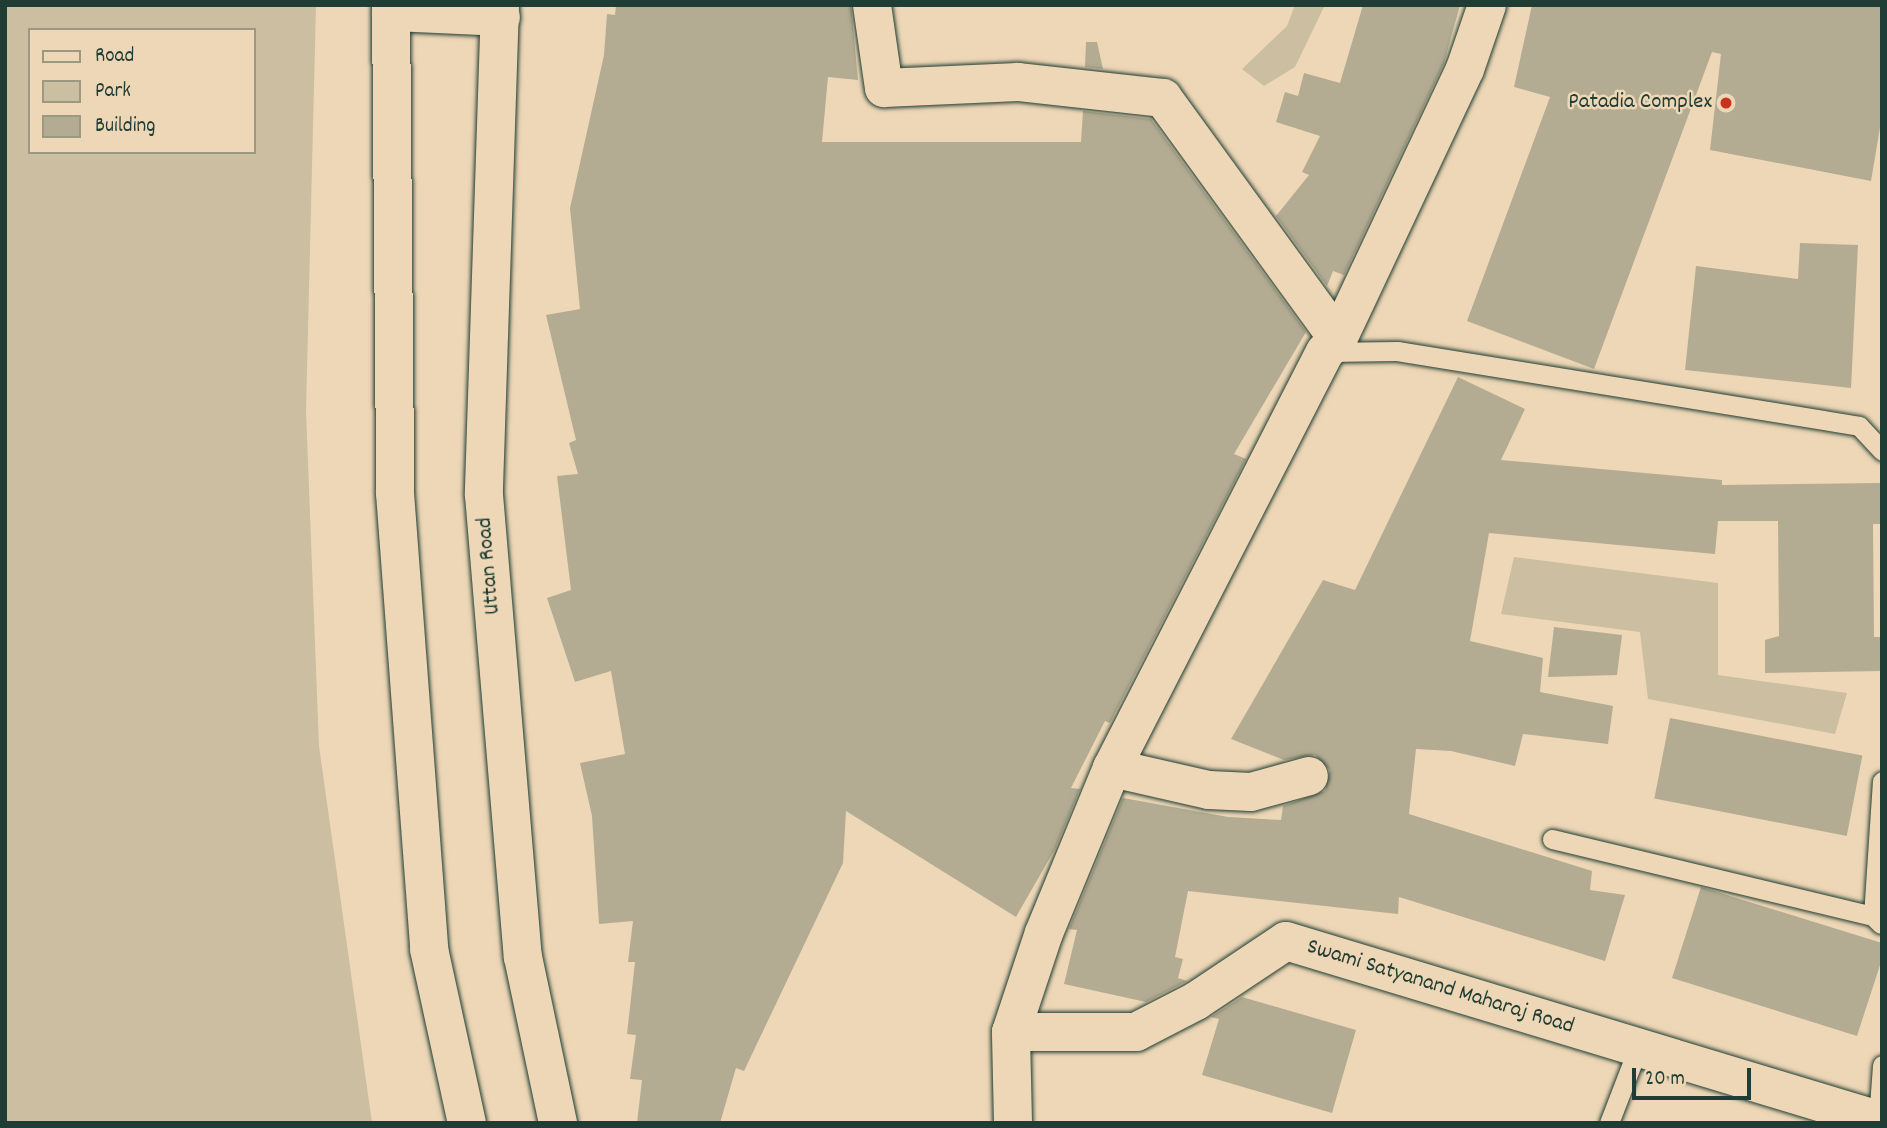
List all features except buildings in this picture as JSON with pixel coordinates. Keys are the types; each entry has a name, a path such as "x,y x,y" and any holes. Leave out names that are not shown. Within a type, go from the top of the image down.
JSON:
{"street":[{"path":"872,5 884,88 1018,82 1163,98 1331,346"},
{"path":"1013,1123 1011,1032 1044,933 1112,768 1331,346 1465,69 1487,5"},
{"path":"467,1123 429,949 396,493 391,9 500,11"},
{"name":"Uttan Road","path":"500,11 484,495 523,957 558,1123"},
{"path":"1112,768 1209,790 1251,792 1309,776"},
{"name":"Swami Satyanand Maharaj Road","path":"1011,1032 1136,1032 1196,1001 1286,941 1638,1048 1787,1108 1880,1121"}],"lane":[{"path":"1331,346 1397,351 1859,426 1882,451"},
{"path":"1552,839 1877,921 1882,781"},
{"path":"1609,1123 1638,1048"},
{"path":"1880,1121 1882,1065"}],"green space":[{"path":"5,5 316,5 306,411 319,746 372,1123 5,1123"},
{"path":"1295,5 1325,5 1295,67 1264,86 1242,69 1287,26"},
{"path":"1514,557 1718,583 1718,675 1847,693 1835,734 1648,699 1640,632 1501,614"}],"place":[{"name":"Patadia Complex","path":"1726,103"}]}
